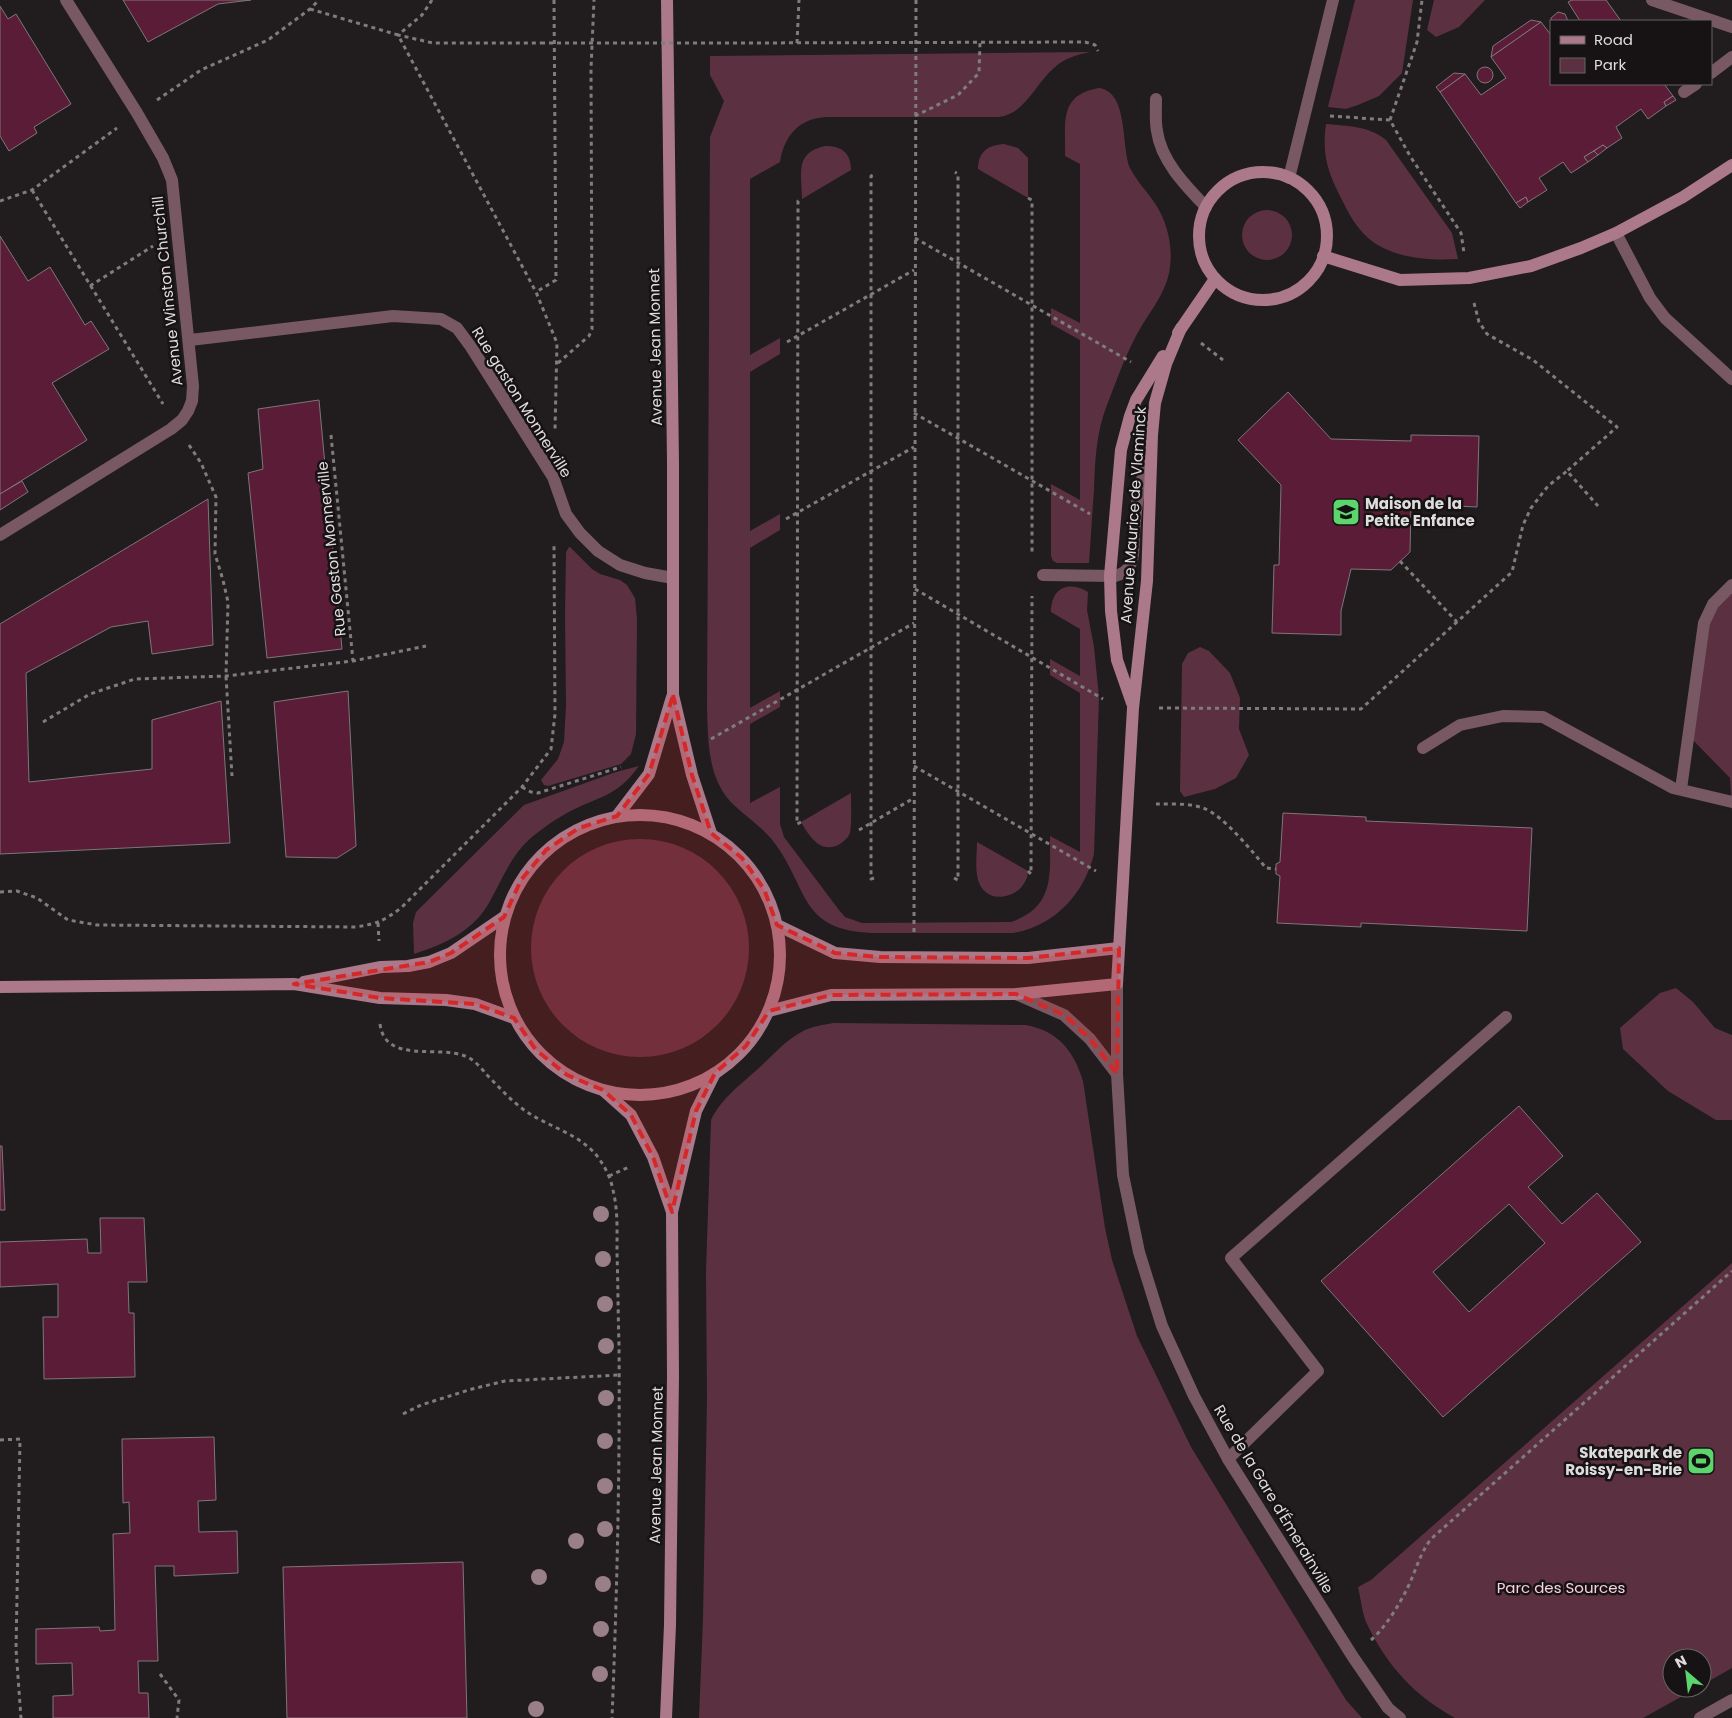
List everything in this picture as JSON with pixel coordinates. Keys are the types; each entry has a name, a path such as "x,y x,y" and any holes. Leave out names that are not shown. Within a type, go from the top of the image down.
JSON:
{"main road":[{"name":"Avenue Jean Monnet","path":"667,0 673,694 692,775 711,833"},
{"path":"1323,256 1400,280 1469,278 1531,266 1616,233 1683,197 1732,165"},
{"path":"1275,173 1289,178 1310,193 1324,216 1326,243 1323,256 1312,277 1293,292 1270,300 1258,300 1240,295 1224,287 1215,279 1208,268 1199,244 1199,231 1206,207 1214,195 1224,186 1248,174 1275,173"},
{"name":"Avenue Maurice de Vlaminck","path":"1133,708 1118,660 1113,632 1110,576 1121,450 1130,416 1140,394 1181,328 1215,279"},
{"name":"Avenue Maurice de Vlaminck","path":"1117,984 1133,708 1147,581 1155,403 1166,364 1181,328"},
{"name":"Avenue Jean Monnet","path":"616,816 649,774 657,753 673,694"},
{"path":"616,816 665,816 711,833 742,858 764,889 777,926 780,954 777,983 768,1011 746,1046 715,1074 679,1090 641,1095 603,1090 567,1075 536,1050 514,1018 503,986 499,951 504,917 520,880 546,850 579,828 616,816"},
{"path":"294,984 381,967 408,966 429,962 451,953 504,917"},
{"path":"777,926 834,953 880,958 1028,958 1119,948"},
{"path":"0,987 294,984 380,998 465,1002 514,1018"},
{"path":"768,1011 831,995 1016,994 1117,984"},
{"name":"Avenue Jean Monnet","path":"666,1718 670,1625 674,1376 672,1212 696,1111 715,1074"},
{"name":"Avenue Jean Monnet","path":"603,1090 631,1115 653,1157 672,1212"}],"street":[{"name":"Avenue Winston Churchill","path":"0,535 165,433 182,420 188,411 193,392 190,340 172,180 164,158 66,0"},
{"path":"1289,178 1333,0"},
{"path":"1652,0 1709,20"},
{"path":"1712,21 1732,28"},
{"path":"1712,71 1732,57"},
{"path":"1684,92 1694,85"},
{"path":"1156,99 1157,132 1161,147 1177,174 1206,207"},
{"path":"1616,233 1650,298 1665,318 1732,379"},
{"name":"Rue gaston Monnerville","path":"190,340 393,316 441,319 457,328 471,347 553,477 566,514 580,533 598,551 620,565 644,573 673,578"},
{"path":"1043,575 1110,576 1122,574 1131,565 1137,501 1144,472 1152,455"},
{"path":"1682,789 1704,623 1713,604 1732,585"},
{"path":"1423,748 1460,725 1502,716 1543,717 1673,788 1732,802"},
{"name":"Rue de la Gare d'Émerainville","path":"1117,984 1117,1074 1123,1175 1139,1252 1162,1326 1194,1396 1228,1459 1352,1657 1388,1708 1400,1718"},
{"path":"1016,994 1064,1015 1090,1039 1117,1074"},
{"path":"1228,1459 1318,1371 1231,1258 1506,1017"},
{"path":"1700,1718 1732,1700"}],"path":[{"path":"398,35 422,14 432,0"},
{"path":"536,292 556,280 554,0"},
{"path":"557,364 589,336 592,329 592,69 594,0"},
{"path":"797,42 799,0"},
{"path":"914,958 914,237 916,0"},
{"path":"1390,120 1417,42 1422,0"},
{"path":"310,9 398,35 433,43 1085,42 1095,45 1098,51"},
{"path":"398,35 536,292 557,343 553,477"},
{"path":"915,116 958,95 979,73 980,43"},
{"path":"954,878 958,880 958,174 955,172"},
{"path":"874,878 871,879 871,294 872,176 875,174"},
{"path":"1028,198 1032,200 1032,560"},
{"path":"801,822 797,824 798,202 802,199"},
{"path":"90,286 178,230"},
{"path":"914,237 1131,362"},
{"path":"786,342 914,270"},
{"path":"914,413 1091,515"},
{"name":"Rue Gaston Monnerville","path":"331,434 354,661"},
{"path":"786,519 798,514 914,446"},
{"path":"1133,708 1361,709 1512,572 1523,525 1530,508 1548,486 1567,470"},
{"path":"0,892 17,891 37,898 68,920 97,925 356,927 378,923 401,908 522,787 551,749 555,714 554,536"},
{"path":"1400,561 1457,622"},
{"path":"914,588 1106,701"},
{"path":"1028,871 1032,874 1032,589"},
{"path":"687,751 914,623"},
{"path":"43,722 90,694 135,679 226,676 354,661 426,646"},
{"path":"226,676 232,776"},
{"path":"522,787 531,792 538,793 553,790 617,769 630,763 642,750 657,753"},
{"path":"914,766 1096,871"},
{"path":"859,830 914,798"},
{"path":"1156,804 1183,804 1204,808 1223,821 1266,868 1276,869"},
{"path":"378,923 381,967"},
{"path":"380,998 380,1026 382,1035 387,1042 405,1051 442,1051 468,1056 526,1112 588,1146 599,1159 609,1176 614,1191 617,1226 619,1375 612,1718"},
{"path":"1352,1657 1375,1637 1385,1625 1407,1589 1422,1550 1431,1539 1732,1271"},
{"path":"403,1414 429,1402 505,1381 619,1375"},
{"path":"0,1440 20,1439 16,1649 21,1718"},
{"path":"160,1674 179,1700 177,1718"}],"highlighted area":[{"path":"673,695 692,775 711,833 742,858 764,889 777,925 835,953 880,957 1028,958 1119,948 1117,1074 1090,1039 1064,1015 1016,994 831,995 769,1011 746,1046 715,1073 696,1111 672,1212 653,1157 631,1115 603,1090 567,1075 536,1050 514,1018 475,1004 380,998 294,984 429,962 451,953 504,917 521,880 546,850 579,828 617,816 649,774"}],"green space":[{"path":"1355,0 1413,0 1402,73 1379,96 1346,109 1328,107"},
{"path":"1434,0 1485,0 1459,27 1436,37 1427,30"},
{"path":"1090,52 1071,57 1062,62 1047,75 1023,104 1016,110 999,117 827,117 808,121 794,130 789,137 780,162 750,179 750,355 780,338 780,354 750,372 750,531 780,514 780,530 750,548 750,708 780,691 780,707 750,724 750,803 780,787 780,824 784,837 845,917 862,923 1011,922 1025,916 1036,908 1043,898 1049,876 1050,836 1080,852 1080,693 1050,675 1050,659 1080,676 1080,629 1051,612 1054,597 1062,588 1081,588 1088,592 1087,610 1094,647 1099,697 1094,854 1083,882 1075,895 1066,906 1042,923 1013,933 872,933 849,930 831,924 819,916 809,905 787,862 772,839 726,796 719,785 711,759 707,706 710,137 724,101 710,75 710,56"},
{"path":"1099,88 1109,92 1120,110 1130,168 1156,205 1163,219 1170,243 1171,259 1165,286 1127,354 1100,426 1089,563 1057,563 1053,561 1051,556 1051,484 1080,500 1080,340 1051,324 1051,308 1080,323 1080,164 1065,156 1065,122 1070,104 1077,97"},
{"path":"1326,124 1366,129 1386,140 1452,233 1458,259 1421,258 1396,253 1373,242 1364,234 1348,212 1329,171 1325,153"},
{"path":"1004,144 1018,148 1028,158 1028,198 978,169 978,163 985,150"},
{"path":"825,146 841,149 849,159 851,170 802,199 801,173 804,159 815,149"},
{"path":"1267,210 1277,212 1285,217 1290,225 1292,235 1290,245 1285,253 1277,258 1267,260 1257,258 1249,253 1244,245 1242,235 1244,225 1249,217 1257,212"},
{"path":"569,547 592,569 600,574 620,580 627,585 635,598 637,619 636,734 631,754 621,764 548,786 544,785 541,780 558,759 564,742 566,705 566,552"},
{"path":"1732,585 1732,813 1730,778 1690,737 1704,623"},
{"path":"1200,647 1209,651 1230,673 1240,698 1239,729 1249,755 1236,778 1215,789 1184,797 1180,791 1182,664 1188,653"},
{"path":"639,766 631,777 614,790 562,816 532,837 518,851 490,901 476,921 447,941 414,954 413,923 416,912 524,805 616,772"},
{"path":"851,793 849,835 840,844 833,847 821,846 812,838 801,822"},
{"path":"640,839 661,841 682,847 700,857 717,871 731,888 741,906 747,927 749,948 747,969 741,990 731,1008 717,1025 700,1039 682,1049 661,1055 640,1057 619,1055 598,1049 580,1039 563,1025 549,1008 539,990 533,969 531,948 533,927 539,906 549,888 563,871 580,857 598,847 619,841"},
{"path":"977,842 1028,871 1022,887 1008,896 992,896 985,892 980,885 977,875"},
{"path":"1676,988 1693,1002 1715,1028 1732,1035 1732,1120 1716,1120 1668,1091 1623,1049 1620,1028 1660,993"},
{"path":"833,1023 1026,1025 1047,1032 1063,1044 1075,1060 1083,1081 1105,1228 1112,1260 1137,1336 1191,1447 1346,1700 1362,1718 699,1718 703,1619 707,1400 706,1272 711,1120 727,1097 786,1043 807,1029"},
{"name":"Parc des Sources","path":"1732,1263 1732,1668 1712,1679 1712,1648 1662,1648 1662,1698 1679,1698 1643,1718 1455,1718 1415,1690 1393,1666 1375,1639 1365,1620 1358,1587 1371,1580"}],"building":[{"path":"123,0 251,0 218,4 148,42"},
{"path":"1572,0 1606,0 1620,20 1579,20 1568,2"},
{"path":"0,6 8,19 16,14 71,104 34,127 37,133 9,151 0,136"},
{"path":"1558,12 1565,14 1568,20 1551,20"},
{"path":"1531,20 1541,22 1491,57 1493,46"},
{"path":"1541,22 1550,34 1550,85 1665,85 1673,96 1664,102 1666,106 1648,119 1641,109 1616,127 1622,138 1607,148 1603,145 1584,157 1588,162 1571,173 1563,162 1539,178 1547,190 1528,202 1526,197 1516,203 1440,92 1465,74 1481,95 1506,78 1491,57"},
{"path":"1482,67 1488,67 1493,72 1491,81 1482,83 1477,78 1477,72"},
{"path":"1454,73 1465,74 1440,92 1436,87"},
{"path":"1673,96 1676,100 1666,106 1664,102"},
{"path":"1603,145 1607,148 1598,155 1594,151"},
{"path":"1594,151 1598,155 1588,162 1584,157"},
{"path":"1526,197 1528,202 1520,208 1516,203"},
{"path":"0,236 28,281 50,267 85,325 91,321 109,349 52,383 87,440 0,494"},
{"name":"Maison de la Petite Enfance","path":"1288,392 1331,439 1411,441 1411,435 1479,436 1477,507 1411,504 1410,552 1391,570 1351,569 1341,611 1341,635 1272,633 1274,565 1279,565 1281,485 1238,440"},
{"path":"319,400 342,649 267,658 248,473 263,469 258,409"},
{"path":"22,481 28,492 0,510 0,494"},
{"path":"208,499 213,645 152,654 148,621 111,627 26,673 29,782 152,769 152,720 221,701 230,843 0,854 0,624"},
{"path":"348,691 356,846 337,858 286,857 274,702"},
{"path":"1283,813 1366,817 1366,821 1532,828 1527,931 1361,923 1361,927 1277,923 1280,876 1276,874 1276,864 1280,862"},
{"path":"1519,1106 1563,1156 1528,1187 1562,1224 1597,1193 1641,1242 1443,1417 1321,1281","holes":["1509,1204 1545,1243 1469,1312 1433,1272"]},
{"path":"0,1146 2,1146 5,1210 0,1210"},
{"path":"100,1218 144,1218 147,1282 128,1282 129,1313 134,1313 135,1377 44,1379 43,1317 58,1317 58,1284 0,1287 0,1242 87,1239 88,1253 101,1253"},
{"path":"214,1437 216,1500 198,1501 199,1532 237,1531 238,1573 174,1576 174,1566 155,1566 158,1661 138,1661 139,1693 148,1693 149,1718 53,1718 53,1696 73,1695 72,1663 36,1664 36,1629 99,1627 100,1631 115,1630 113,1534 130,1533 129,1502 123,1503 122,1439"},
{"path":"463,1562 467,1718 287,1718 283,1567"}],"place":[{"name":"Maison de la Petite Enfance","path":"1346,512"},
{"name":"Skatepark de Roissy-en-Brie","path":"1701,1461"}]}
